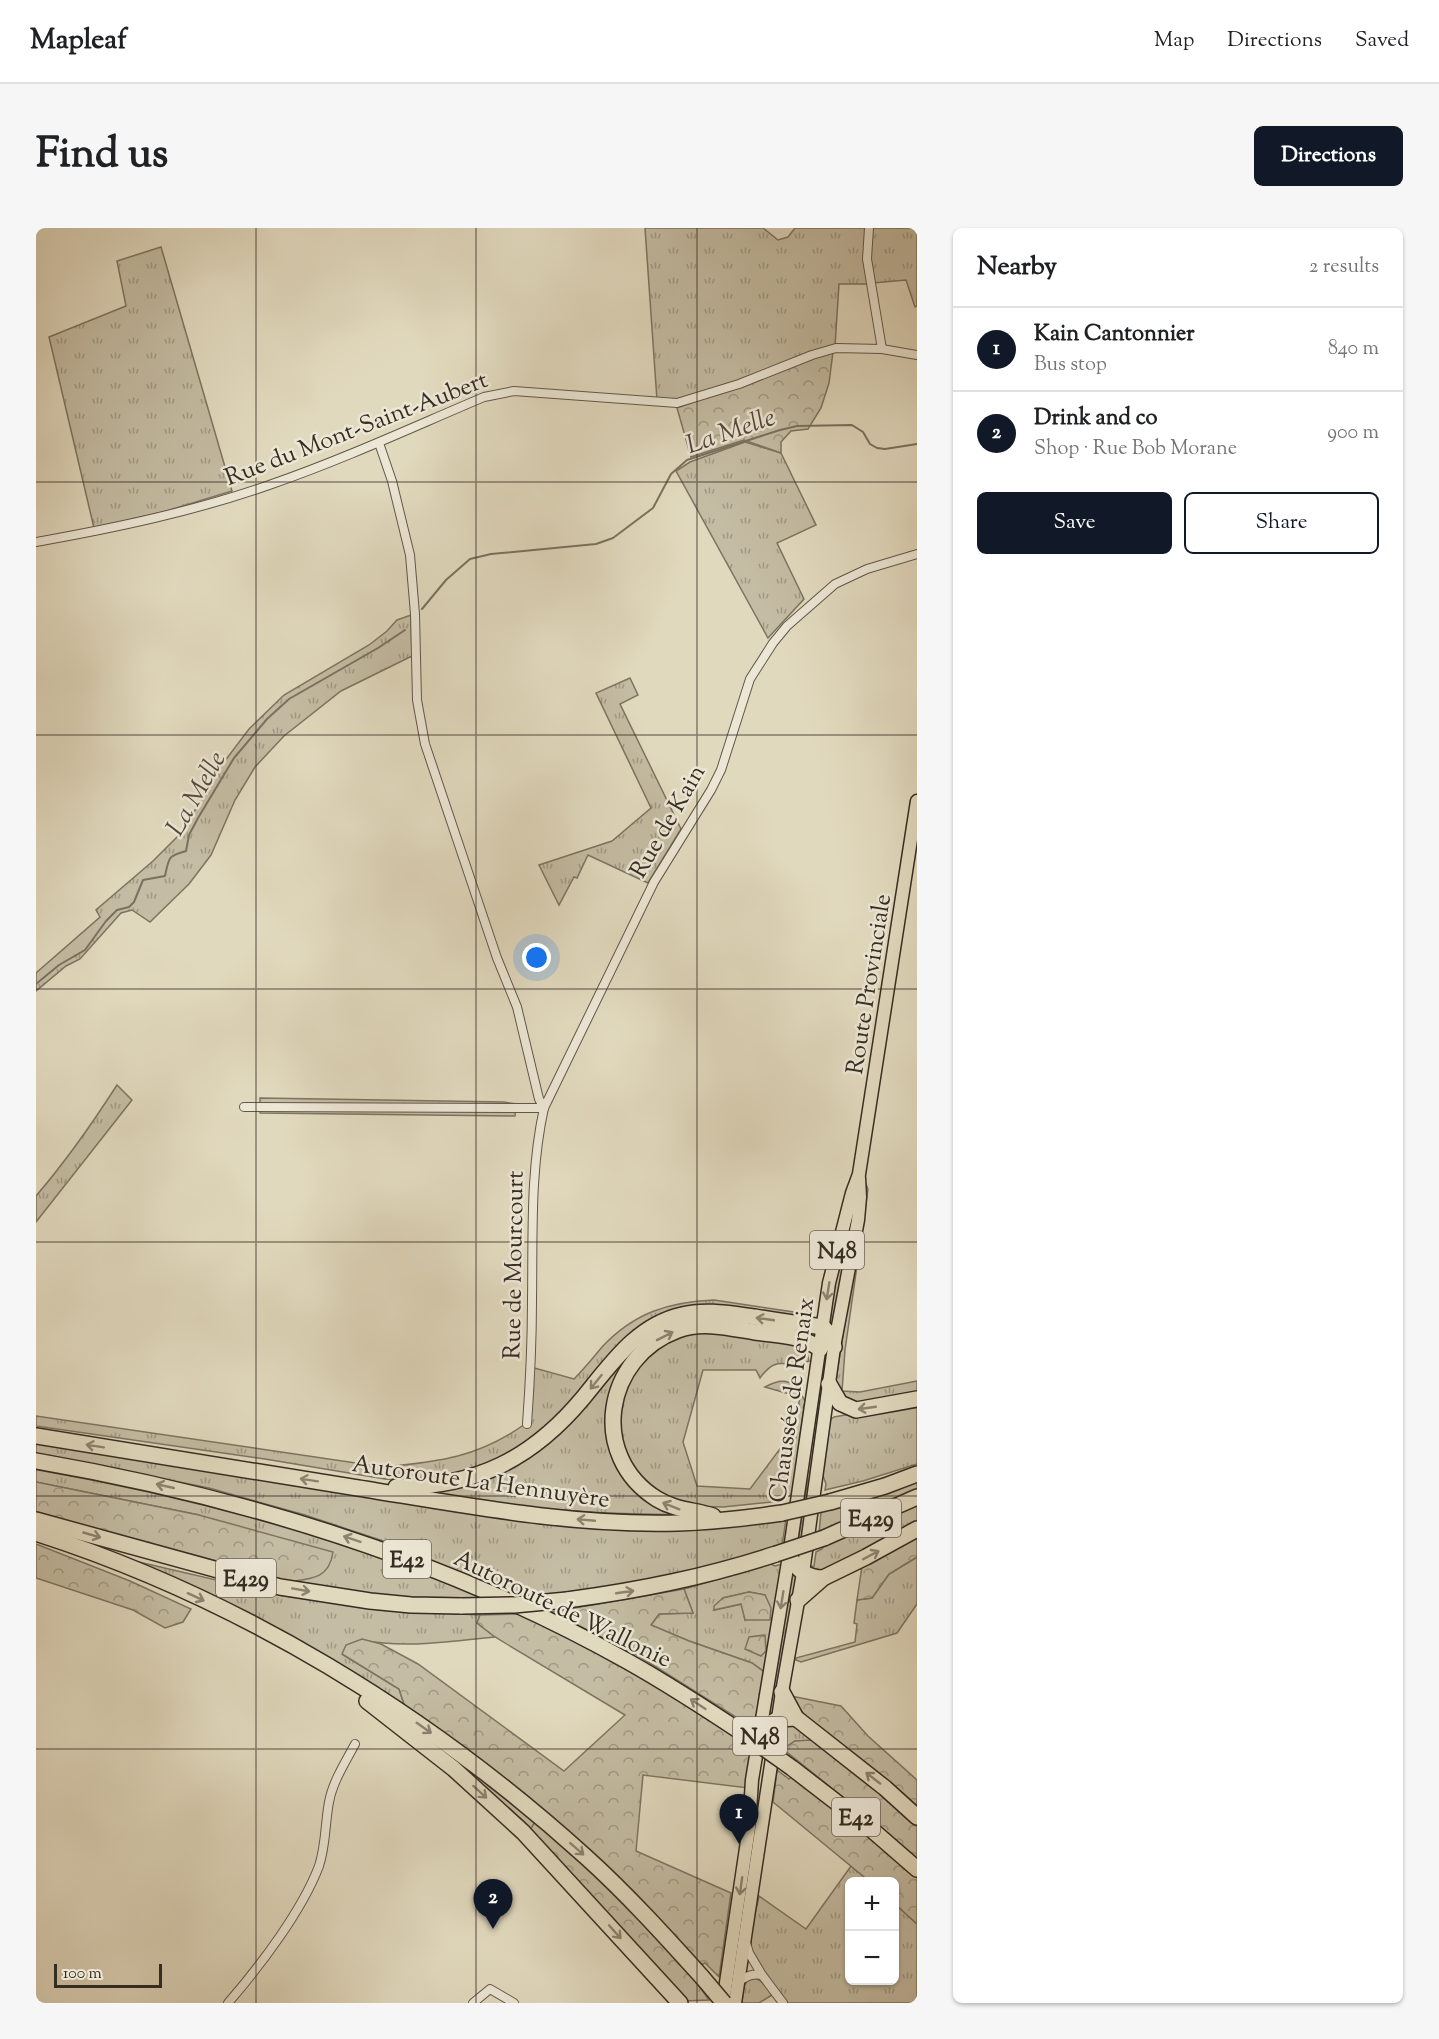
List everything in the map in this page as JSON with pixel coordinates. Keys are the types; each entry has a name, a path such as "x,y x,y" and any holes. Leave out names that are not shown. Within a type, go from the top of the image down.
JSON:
{"highway":[{"path":"366,1490 445,1484 467,1479 503,1465 547,1436 572,1411 618,1354 646,1330 662,1321 699,1312 717,1312 823,1327 830,1335 827,1348 802,1339 714,1326 696,1325 680,1329 661,1337 640,1353 619,1384 614,1404 615,1442 621,1461 631,1477 657,1499 673,1508 728,1520"},
{"path":"829,1384 840,1403 856,1410 917,1399"},
{"name":"Autoroute La Hennuyère","path":"36,1436 453,1504 631,1523 728,1520 782,1513 868,1492 917,1474"},
{"name":"Autoroute de Wallonie","path":"36,1461 159,1485 255,1509 390,1552 492,1594 638,1667 754,1733 792,1768 862,1821 917,1869"},
{"name":"E429","path":"36,1520 279,1587 411,1605 514,1605 642,1590 782,1555 917,1497"},
{"path":"798,1600 823,1578 917,1529"},
{"path":"36,1533 94,1553 227,1612 322,1662 426,1729 525,1804 587,1858 650,1920 724,2003"},
{"path":"782,1555 803,1573 814,1578 823,1578"},
{"path":"322,1662 343,1684 420,1741 508,1818 680,2003"},
{"path":"782,1692 796,1718 885,1788 917,1817"},
{"path":"754,1733 778,1719 796,1718"}],"main road":[{"name":"Route Provinciale","path":"859,1174 917,801"},
{"name":"Chaussée de Renaix","path":"823,1327 833,1263 859,1174"},
{"name":"Chaussée de Renaix","path":"724,2003 749,1828 754,1733 782,1555 827,1348 858,1220 859,1174"},
{"name":"Chaussée de Renaix","path":"735,2003 782,1692 803,1573 829,1384 827,1348"}],"street":[{"path":"869,228 867,259 882,349"},
{"name":"Rue du Mont-Saint-Aubert","path":"36,542 95,531 196,507 270,485 379,443 484,397 514,391 677,403 739,384 836,348 882,349 917,355"},
{"path":"244,1107 543,1108 517,1007 497,958 425,744 417,700 415,614 410,555 392,481 379,443"},
{"name":"Rue de Kain","path":"543,1108 654,882 721,770 750,680 768,651 787,626 834,584 867,569 917,554"},
{"name":"Rue de Mourcourt","path":"528,1424 532,1334 532,1201 543,1108"},
{"path":"228,2003 252,1975 297,1909 310,1885 319,1865 325,1841 333,1785 355,1744"},
{"path":"745,1938 748,1953 783,2003"},
{"path":"738,1982 747,1976 762,1975"},
{"path":"473,2003 490,1989 514,2003"}],"green space":[{"path":"645,228 763,228 778,240 788,237 795,228 866,228 867,284 839,284 835,346 711,391 678,400 657,400"},
{"path":"870,228 917,228 917,306 915,307 906,280 873,283"},
{"path":"161,247 232,491 163,512 94,528 49,337 126,306 117,261"},
{"path":"833,352 829,383 821,408 808,429 791,431 781,442 781,453 744,440 691,457 677,408 819,355"},
{"path":"745,442 781,453 816,525 777,543 804,599 768,638 676,471 690,462"},
{"path":"411,615 412,656 341,691 284,736 255,767 235,800 211,855 189,884 150,922 132,910 121,913 80,959 66,966 36,991 36,973 100,917 96,910 153,861 183,831 218,770 249,729 284,695 369,645 397,620"},
{"path":"630,678 638,695 620,704 681,829 648,883 588,855 577,878 574,877 559,905 539,865 612,841 651,808 596,693"},
{"path":"117,1085 132,1100 36,1222 36,1196 78,1142"},
{"path":"260,1098 516,1104 515,1116 260,1113"},
{"path":"858,1183 834,1341 827,1325 835,1275"},
{"path":"866,1184 868,1189 845,1350 842,1391 860,1392 917,1381 917,1393 852,1405 835,1387"},
{"path":"714,1300 808,1312 803,1348 809,1361 801,1364 772,1366 760,1378 756,1370 703,1370 683,1442 697,1486 750,1489 794,1430 800,1397 765,1387 778,1382 789,1382 805,1401 792,1495 783,1498 782,1501 723,1507 690,1506 683,1515 531,1508 421,1492 420,1481 385,1479 36,1426 36,1416 383,1467 440,1460 475,1451 525,1424 527,1366 574,1379 614,1335 639,1318 682,1303"},
{"path":"815,1402 818,1417 809,1481 803,1552 798,1561 796,1554 807,1485 807,1460"},
{"path":"917,1402 917,1464 825,1490 826,1484 822,1473 830,1420 834,1417"},
{"path":"36,1442 522,1517 786,1519 782,1546 676,1578 518,1597 395,1545 305,1515 209,1488 36,1453"},
{"path":"36,1466 155,1490 303,1528 491,1598 383,1597 286,1582 199,1515 36,1482"},
{"path":"917,1479 917,1493 819,1533 821,1512"},
{"path":"36,1482 199,1515 333,1552 331,1561 323,1573 317,1576 286,1582 36,1515"},
{"path":"917,1506 917,1526 821,1575 808,1567 814,1566 816,1552 824,1546"},
{"path":"917,1537 917,1557 889,1574 872,1598 857,1600 862,1566"},
{"path":"36,1544 130,1581 191,1609 183,1622 165,1628 133,1610 36,1578"},
{"path":"917,1557 917,1604 897,1633 801,1662 796,1660 796,1658 855,1642 857,1624 854,1623 857,1600 872,1598 889,1574"},
{"path":"126,1559 285,1596 380,1610 480,1615 477,1623 495,1637 412,1644 362,1640 343,1655 399,1689 405,1707"},
{"path":"771,1564 775,1566 782,1564 767,1674 752,1663 651,1625 659,1614 693,1613 684,1589","holes":["749,1592 765,1595 745,1620 742,1604 714,1610 723,1598"]},
{"path":"791,1564 799,1573 777,1714 769,1717"},
{"path":"684,1589 693,1613 659,1614 651,1625 752,1663 767,1674 758,1731 637,1655 551,1612"},
{"path":"749,1592 765,1595 771,1608 770,1620 745,1620 741,1604 714,1610 714,1606 723,1598"},
{"path":"520,1614 578,1639 642,1676 742,1740 744,1749 754,1757 748,1788 643,1775 636,1851 731,1893 719,1977 705,1963 699,1966 405,1707 399,1689 342,1654 346,1645 362,1639 381,1644 418,1664 564,1771 625,1715 495,1637 477,1623 480,1615"},
{"path":"765,1635 766,1651 761,1656 745,1649 749,1637"},
{"path":"791,1696 841,1706 868,1736 917,1780 917,1806 805,1716"},
{"path":"790,1721 825,1746 795,1741 783,1749 780,1747 784,1723"},
{"path":"812,1740 917,1822 917,1859 783,1749 795,1741"},
{"path":"443,1752 487,1783 535,1822 528,1833"},
{"path":"777,1770 789,1779 793,1776 842,1812 917,1876 917,1924 899,1908 899,1877 864,1877 773,1802"},
{"path":"535,1822 594,1874 647,1928 695,1980 709,2000 683,2001 528,1833"},
{"path":"851,1866 864,1877 845,1877 845,1985 899,1985 899,1908 917,1924 917,2003 788,2003 763,1973 752,1952 752,1924 759,1896 806,1929"},
{"path":"751,1978 761,1981 772,1995 759,2003 742,2003 744,1986"}],"waterway":[{"name":"La Melle","path":"422,609 446,580 470,559 491,554 596,544 613,538 653,508 671,474 687,460 797,426 852,425 863,432 870,444 877,448 917,444"},
{"name":"La Melle","path":"36,984 59,965 85,950 117,910 129,907 134,902 143,880 165,876 170,858 186,851 189,835 234,758 267,719 289,699 405,630"}],"place":[{"name":"Kain Cantonnier","path":"739,1844"},
{"name":"Drink and co","path":"493,1929"}]}
